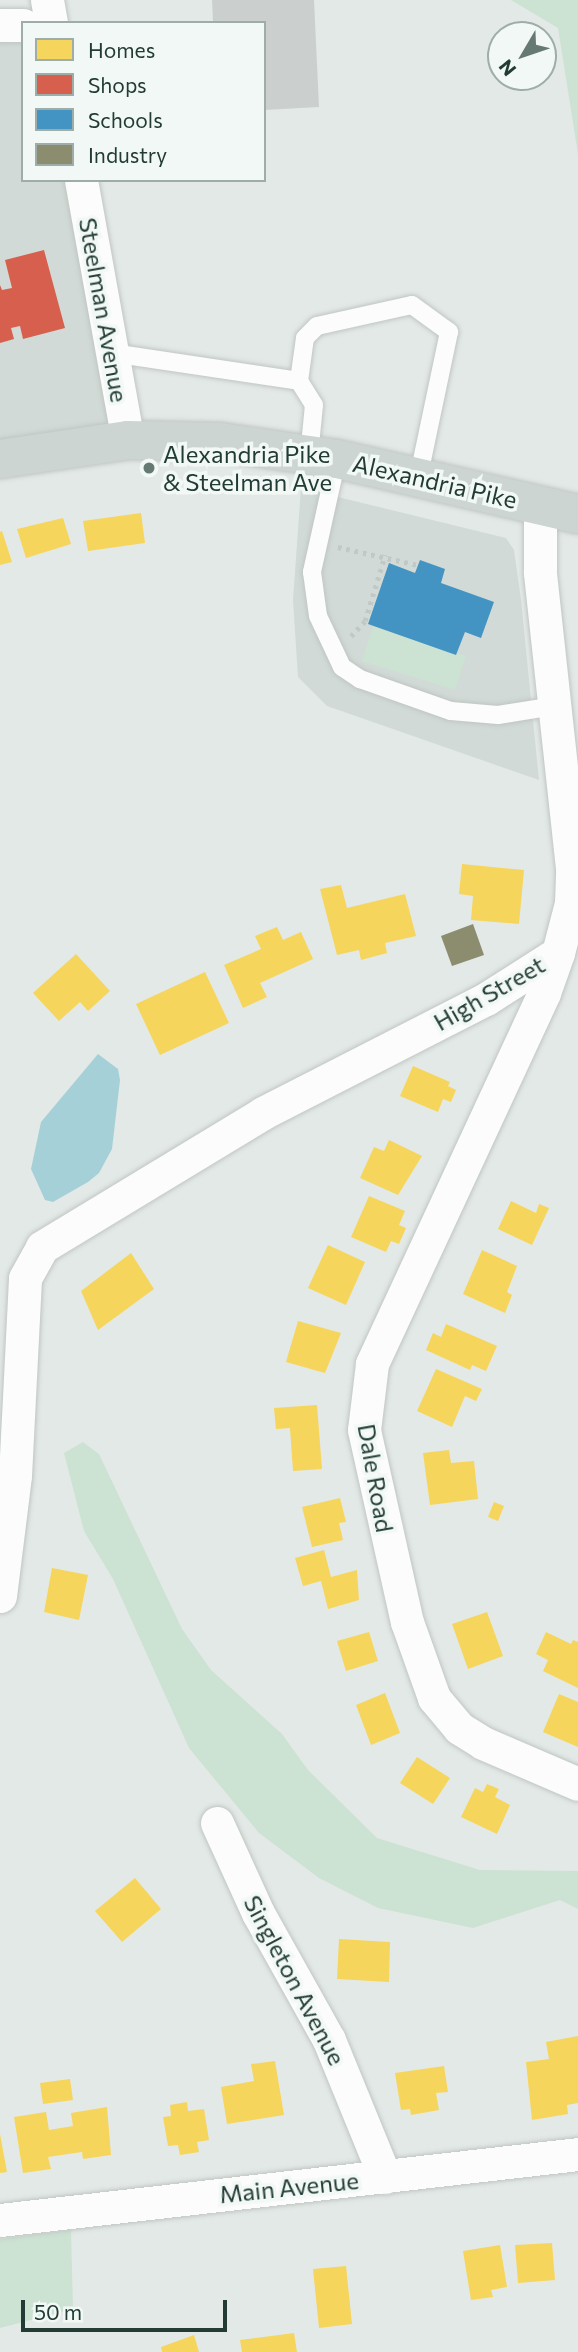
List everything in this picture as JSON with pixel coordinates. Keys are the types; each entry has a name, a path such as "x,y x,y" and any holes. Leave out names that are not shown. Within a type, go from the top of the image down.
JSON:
{"main road":[{"name":"Alexandria Pike","path":"0,459 128,440 220,442 323,457 578,514"}],"street":[{"path":"47,0 51,21"},
{"path":"0,25 21,25"},
{"name":"Steelman Avenue","path":"81,182 128,440"},
{"name":"High Street","path":"0,1596 15,1476 25,1278 42,1247 263,1114 486,999 558,953 571,903 572,869 540,572 540,505"},
{"name":"Dale Road","path":"558,953 544,993 372,1364 364,1430 407,1622 434,1698 467,1733 578,1784"},
{"name":"Singleton Avenue","path":"217,1823 258,1913 329,2040 385,2178"},
{"name":"Main Avenue","path":"0,2220 578,2154"}],"lane":[{"path":"418,479 449,332 412,305 317,326 305,338 299,381 314,405 323,457 312,572 318,616 342,667 360,679 451,711 498,715 555,706"},
{"path":"112,353 299,381"}],"path":[{"path":"316,543 385,555 418,565"},
{"path":"330,646 353,635 365,621 385,555"}],"shaded area":[{"path":"0,25 21,25 21,182 81,182 128,440 0,459"},
{"path":"301,488 506,538 514,550 521,600 539,780 327,706 298,677 293,600"}],"green space":[{"path":"511,0 578,0 578,154 557,21 546,21"},
{"path":"373,626 466,656 455,690 362,661"},
{"path":"83,1442 99,1454 182,1629 211,1670 282,1734 308,1770 377,1838 480,1870 578,1871 578,1909 560,1900 473,1928 378,1908 319,1878 259,1833 189,1748 113,1579 84,1531 64,1453"},
{"path":"71,2230 73,2309 0,2328 0,2239"}],"water":[{"path":"98,1054 118,1069 120,1080 112,1149 99,1173 88,1182 53,1202 45,1200 31,1169 41,1122"}],"building: Homes":[{"path":"141,513 145,543 88,551 83,521"},
{"path":"63,518 71,544 26,558 17,529"},
{"path":"2,531 12,562 0,565 0,532"},
{"path":"462,864 524,870 519,924 471,920 473,896 459,894"},
{"path":"341,885 347,908 405,894 416,936 385,943 387,953 361,960 359,950 337,955 320,889"},
{"path":"277,927 283,940 301,932 313,959 260,983 267,997 243,1008 224,965 261,949 255,936"},
{"path":"76,954 110,991 88,1011 80,1002 59,1021 33,993"},
{"path":"205,972 229,1023 160,1055 136,1004"},
{"path":"413,1066 450,1082 448,1086 456,1090 451,1102 443,1099 438,1112 400,1096"},
{"path":"389,1140 422,1156 398,1195 360,1178 374,1147 384,1151"},
{"path":"369,1196 405,1211 399,1225 406,1228 399,1244 391,1241 386,1252 351,1237"},
{"path":"511,1201 536,1213 539,1204 549,1208 532,1245 498,1229"},
{"path":"328,1245 365,1262 346,1305 308,1288"},
{"path":"482,1250 517,1266 507,1292 512,1295 505,1313 463,1294"},
{"path":"131,1253 154,1289 98,1330 81,1291"},
{"path":"298,1321 341,1333 325,1373 286,1362"},
{"path":"446,1324 497,1346 486,1371 472,1365 470,1370 426,1350 433,1333 441,1337"},
{"path":"436,1369 482,1389 476,1401 465,1396 452,1427 417,1411"},
{"path":"317,1405 322,1469 293,1471 290,1428 276,1429 274,1408"},
{"path":"449,1450 451,1463 474,1461 478,1499 430,1505 423,1453"},
{"path":"340,1498 346,1522 339,1523 343,1540 312,1547 302,1507"},
{"path":"494,1502 504,1506 498,1521 488,1517"},
{"path":"324,1550 331,1577 357,1570 359,1600 328,1609 321,1581 303,1586 295,1558"},
{"path":"52,1568 88,1575 79,1620 44,1612"},
{"path":"487,1612 503,1656 468,1669 452,1624"},
{"path":"369,1632 378,1661 346,1671 337,1641"},
{"path":"546,1632 571,1644 573,1640 578,1642 578,1688 543,1671 548,1660 536,1654"},
{"path":"385,1693 400,1733 371,1745 356,1705"},
{"path":"559,1694 578,1702 578,1747 543,1732"},
{"path":"417,1757 450,1778 433,1804 400,1783"},
{"path":"487,1784 499,1789 495,1797 510,1805 497,1834 461,1817 475,1788 483,1792"},
{"path":"135,1878 161,1909 122,1942 95,1911"},
{"path":"339,1939 390,1942 389,1982 337,1979"},
{"path":"578,2036 578,2103 567,2105 568,2114 532,2120 526,2062 549,2059 546,2042"},
{"path":"275,2061 284,2115 227,2124 221,2087 254,2081 251,2064"},
{"path":"444,2066 448,2092 436,2093 439,2110 411,2115 410,2109 401,2110 395,2073"},
{"path":"70,2079 73,2100 43,2104 40,2083"},
{"path":"187,2102 188,2111 204,2109 209,2140 197,2142 199,2152 180,2155 178,2145 168,2146 163,2117 171,2116 170,2105"},
{"path":"107,2107 111,2155 83,2159 82,2152 48,2157 51,2169 23,2173 14,2117 46,2112 49,2130 73,2126 71,2113"},
{"path":"0,2134 7,2172 0,2173"},
{"path":"552,2243 555,2280 518,2283 515,2245"},
{"path":"500,2245 507,2287 491,2290 493,2297 471,2300 463,2251"},
{"path":"346,2266 352,2324 319,2328 313,2269"},
{"path":"294,2333 297,2352 242,2352 240,2340"},
{"path":"194,2335 199,2352 162,2352 161,2347"}],"building: Shops":[{"path":"44,250 65,328 23,339 20,326 11,328 14,339 0,343 0,285 2,290 12,288 5,260"}],"building: Schools":[{"path":"420,560 445,569 441,583 494,602 481,638 465,632 456,655 368,624 389,563 415,573"}],"building: Industry":[{"path":"473,924 484,955 452,966 441,936"}],"building: Other":[{"path":"212,0 314,0 319,107 266,110 266,21 213,21"}],"place":[{"name":"Alexandria Pike & Steelman Ave","path":"149,468"}]}
